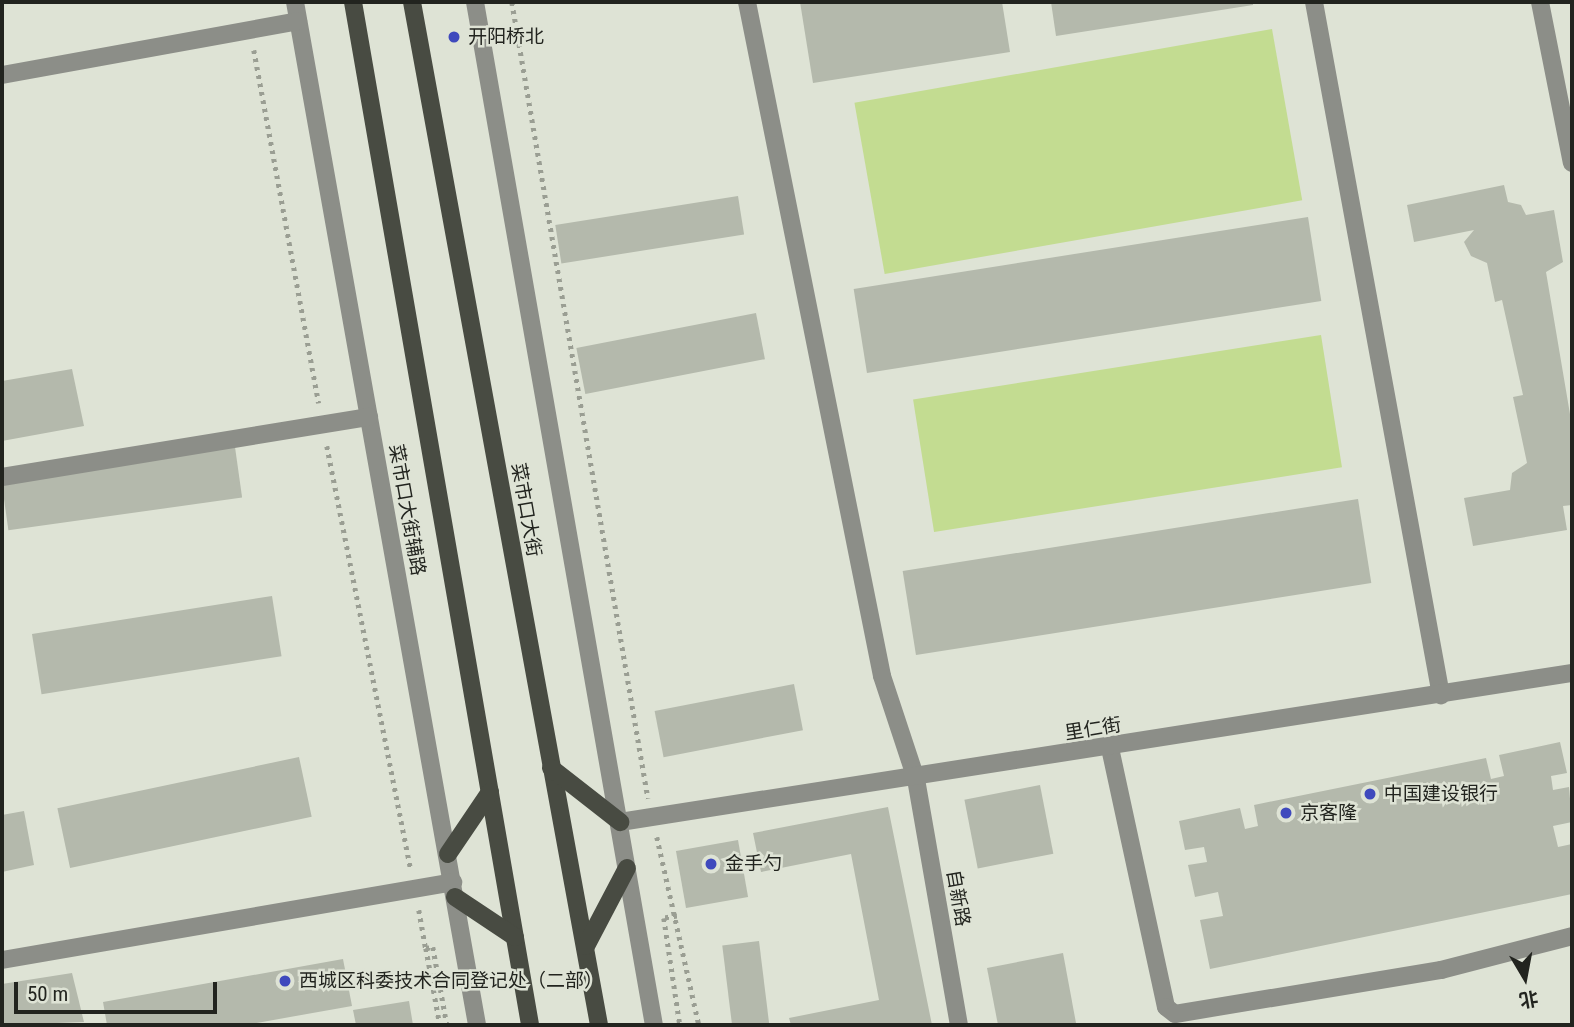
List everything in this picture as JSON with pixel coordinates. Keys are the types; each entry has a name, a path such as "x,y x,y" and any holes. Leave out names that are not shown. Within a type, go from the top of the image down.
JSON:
{"main road":[{"path":"353,2 530,1025"},
{"name":"菜市口大街","path":"412,2 599,1025"},
{"path":"551,768 620,822"},
{"path":"448,854 490,792"},
{"path":"586,946 627,868"},
{"path":"454,889 515,937"}],"street":[{"name":"菜市口大街辅路","path":"295,2 477,1025"},
{"path":"475,2 654,1025"},
{"name":"自新路","path":"747,2 881,676 916,779 959,1025"},
{"path":"1314,2 1441,695"},
{"path":"1540,2 1572,163"},
{"path":"2,75 298,21"},
{"path":"2,477 369,417"},
{"name":"里仁街","path":"620,822 916,779 1572,673"},
{"path":"1110,748 1166,1007 1175,1014 1441,970 1572,936"},
{"path":"2,960 415,888 454,889"}],"path":[{"path":"512,2 652,818 677,916 699,1025"},
{"path":"250,30 323,426 415,888 439,1025"},
{"path":"677,916 664,918 680,1025"},
{"path":"426,947 433,947 447,1025"}],"green space":[{"path":"1272,29 1302,200 885,274 854,103"},
{"path":"1321,335 1342,467 934,532 913,400"}],"building":[{"path":"800,2 1002,2 1010,52 813,83"},
{"path":"1051,2 1253,2 1253,5 1056,36"},
{"path":"1504,185 1508,202 1521,205 1526,215 1554,210 1563,262 1546,272 1572,426 1572,505 1563,506 1567,530 1473,546 1464,498 1510,490 1512,473 1527,463 1513,397 1523,395 1502,300 1495,302 1487,263 1471,256 1464,242 1474,230 1414,242 1407,205"},
{"path":"738,196 744,235 561,263 555,225"},
{"path":"1308,217 1321,301 867,373 854,289"},
{"path":"756,313 765,359 585,394 576,348"},
{"path":"72,369 84,426 2,441 2,381"},
{"path":"235,447 242,498 8,530 2,480"},
{"path":"1358,499 1371,583 916,655 903,571"},
{"path":"272,596 282,656 42,694 32,634"},
{"path":"794,684 803,730 664,757 655,711"},
{"path":"1560,742 1567,773 1551,776 1553,790 1569,787 1572,822 1553,826 1558,847 1572,844 1572,894 1210,969 1200,920 1223,916 1218,892 1195,897 1188,865 1207,862 1204,847 1185,850 1179,821 1240,808 1245,829 1258,826 1254,805 1486,758 1491,779 1504,776 1499,755"},
{"path":"299,757 312,817 70,868 57,808"},
{"path":"1040,785 1053,854 978,868 964,800"},
{"path":"888,807 932,1025 791,1025 789,1018 879,1000 851,854 761,872 753,833"},
{"path":"24,811 34,865 2,872 2,815"},
{"path":"738,840 748,897 686,908 676,851"},
{"path":"759,941 769,1025 732,1025 722,946"},
{"path":"1063,953 1076,1023 998,1025 987,968"},
{"name":"西城区科委技术合同登记处（二部）","path":"343,959 352,1006 245,1025 107,1025 103,1002"},
{"path":"72,973 84,1022 2,1025 2,984"},
{"path":"409,1001 413,1025 356,1025 353,1010"}],"place":[{"name":"开阳桥北","path":"454,37"},
{"name":"中国建设银行","path":"1370,794"},
{"name":"京客隆","path":"1286,813"},
{"name":"金手勺","path":"711,864"},
{"name":"西城区科委技术合同登记处（二部）","path":"285,981"}]}
